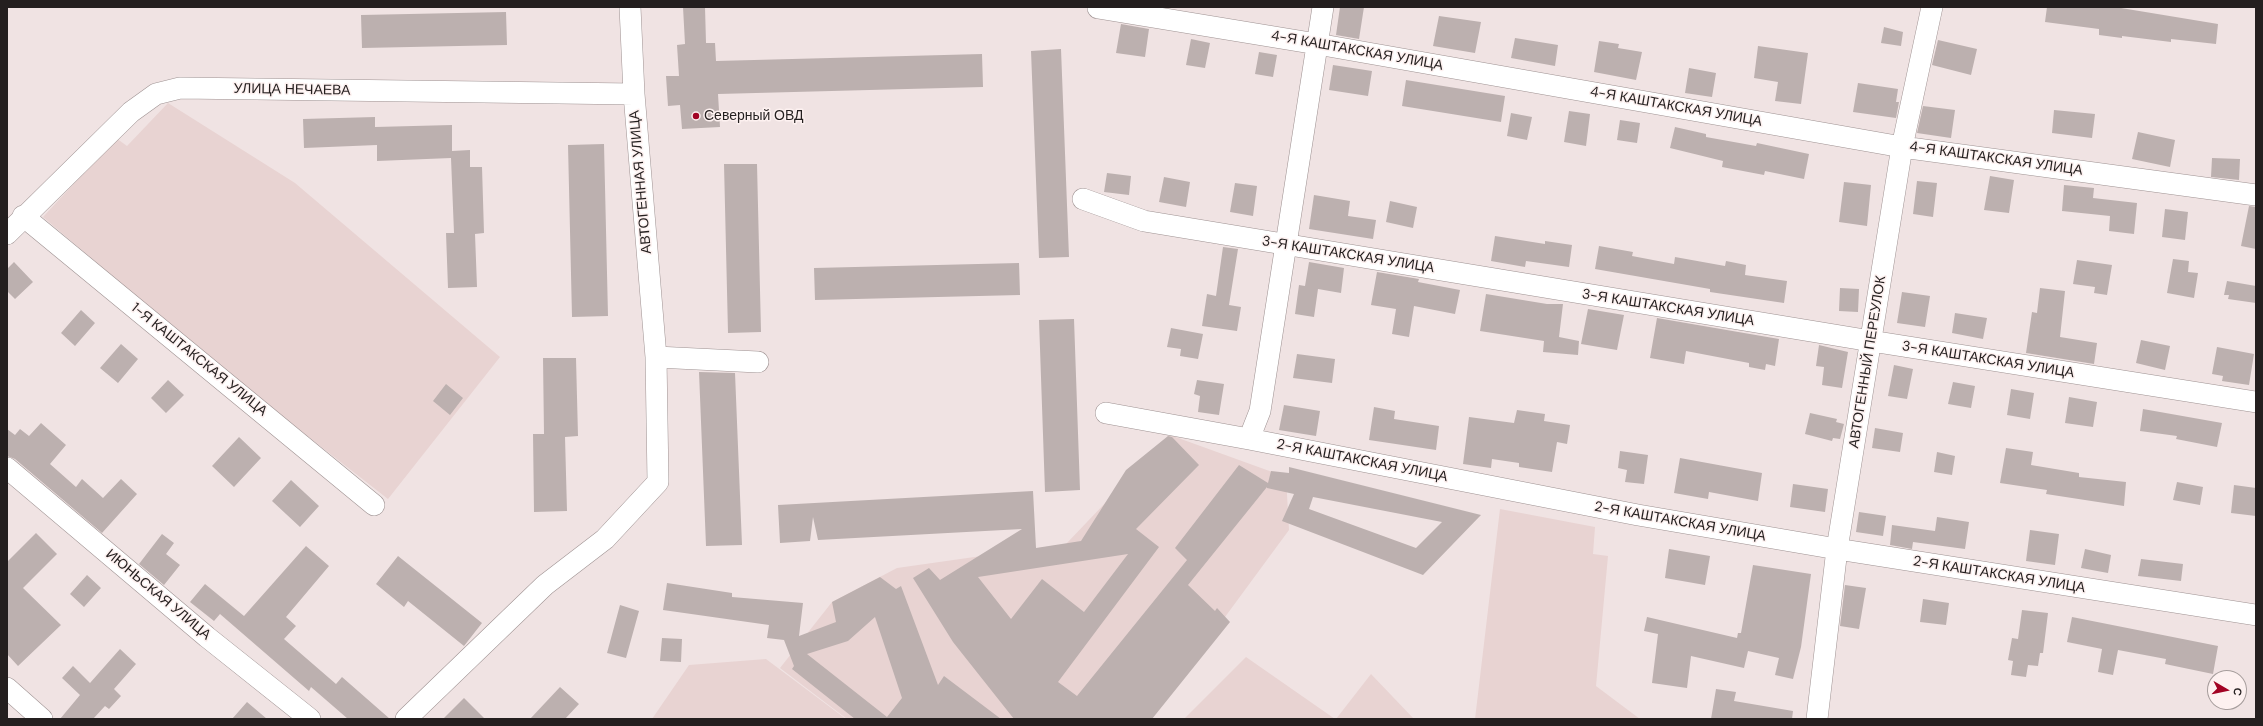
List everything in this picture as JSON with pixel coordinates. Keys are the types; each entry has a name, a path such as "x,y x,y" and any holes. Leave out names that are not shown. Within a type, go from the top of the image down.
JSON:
{"street":[{"name":"АВТОГЕННАЯ УЛИЦА","path":"406,719 545,585 605,539 658,482 656,357 634,94 630,7"},
{"path":"1249,439 1260,411 1323,7"},
{"name":"АВТОГЕННЫЙ ПЕРЕУЛОК","path":"1817,719 1837,549 1902,147 1932,7"},
{"name":"4-Я КАШТАКСКАЯ УЛИЦА","path":"1098,8 1317,44 1902,147 2256,195"},
{"name":"УЛИЦА НЕЧАЕВА","path":"7,234 23,216 131,112 156,94 180,88 634,94"},
{"name":"3-Я КАШТАКСКАЯ УЛИЦА","path":"1083,199 1144,221 1871,341 2256,402"},
{"name":"1-Я КАШТАКСКАЯ УЛИЦА","path":"23,216 374,505"},
{"path":"656,357 758,362"},
{"name":"2-Я КАШТАКСКАЯ УЛИЦА","path":"1106,413 1249,439 1638,515 1837,549 2256,615"},
{"name":"ИЮНЬСКАЯ УЛИЦА","path":"7,468 208,637 310,719"},
{"path":"7,688 42,719"}],"shaded area":[{"path":"168,103 295,183 500,357 388,499 219,367 43,217 116,138 127,146"},
{"path":"1170,435 1286,477 1289,530 1150,719 847,719 780,668 832,602 897,568 1066,544"},
{"path":"1500,509 1595,527 1593,554 1608,556 1596,686 1640,719 1475,719"},
{"path":"1246,657 1335,719 1184,719"},
{"path":"766,659 846,719 652,719 689,665"},
{"path":"1371,674 1414,719 1336,719"}],"building":[{"path":"683,7 705,7 706,43 715,43 716,61 982,54 983,87 718,94 720,127 682,129 680,105 668,106 666,76 679,76 677,45 685,44"},
{"path":"1340,7 1364,7 1359,39 1336,35"},
{"path":"2047,7 2115,7 2218,24 2216,44 2171,39 2171,42 2122,36 2122,38 2099,35 2099,29 2045,22"},
{"path":"506,12 507,45 362,48 361,15"},
{"path":"1439,16 1481,22 1475,53 1433,46"},
{"path":"1121,24 1149,29 1145,57 1116,53"},
{"path":"1884,27 1903,32 1901,46 1881,43"},
{"path":"1515,38 1558,45 1555,66 1511,58"},
{"path":"1191,39 1210,43 1205,68 1186,65"},
{"path":"1938,40 1977,49 1971,75 1932,65"},
{"path":"1599,41 1619,44 1618,48 1642,52 1636,80 1594,72"},
{"path":"1758,46 1808,53 1801,104 1775,101 1778,82 1754,78"},
{"path":"1061,49 1069,257 1039,258 1031,51"},
{"path":"1259,52 1277,55 1273,77 1255,74"},
{"path":"1333,65 1372,71 1368,96 1329,90"},
{"path":"1689,68 1716,73 1712,97 1685,93"},
{"path":"1406,80 1505,96 1501,122 1402,106"},
{"path":"1858,83 1898,89 1896,102 1899,102 1896,118 1853,112"},
{"path":"1923,106 1955,110 1951,138 1917,133"},
{"path":"2054,110 2095,114 2092,138 2052,133"},
{"path":"1569,111 1590,114 1586,146 1564,142"},
{"path":"1511,113 1532,117 1527,140 1507,136"},
{"path":"375,117 375,127 452,125 452,151 470,150 470,167 482,167 484,233 475,234 477,287 448,288 446,233 454,233 451,158 377,161 377,145 304,148 303,119"},
{"path":"1620,120 1640,123 1637,143 1617,140"},
{"path":"1675,127 1706,134 1706,137 1756,146 1757,143 1809,154 1804,179 1765,171 1764,175 1722,167 1723,161 1670,148"},
{"path":"2138,132 2175,140 2170,167 2132,159"},
{"path":"604,144 608,316 572,317 568,145"},
{"path":"2212,158 2240,159 2239,180 2211,177"},
{"path":"724,164 757,164 761,332 728,333"},
{"path":"1107,173 1131,176 1129,195 1104,192"},
{"path":"1990,176 2014,180 2009,213 1984,210"},
{"path":"1164,177 1190,182 1186,207 1159,202"},
{"path":"1917,181 1937,183 1933,217 1913,214"},
{"path":"1844,182 1871,185 1867,226 1839,222"},
{"path":"1235,183 1257,186 1253,216 1230,212"},
{"path":"2064,185 2094,188 2093,198 2137,203 2134,234 2109,231 2110,216 2062,211"},
{"path":"1314,195 1350,201 1348,216 1376,220 1373,239 1309,229"},
{"path":"1390,201 1417,207 1413,228 1386,222"},
{"path":"2249,206 2256,207 2256,249 2241,246"},
{"path":"2165,209 2188,212 2185,240 2162,237"},
{"path":"1495,236 1545,244 1545,241 1572,245 1569,267 1526,261 1525,267 1491,261"},
{"path":"1599,246 1633,252 1632,256 1674,264 1675,257 1725,266 1726,261 1746,265 1745,275 1787,281 1784,303 1710,292 1710,289 1595,269"},
{"path":"1223,247 1238,249 1229,305 1241,307 1237,331 1202,326 1207,294 1216,296"},
{"path":"2173,259 2189,261 2188,272 2198,273 2194,298 2167,293"},
{"path":"2077,260 2112,265 2107,295 2094,293 2095,287 2073,284"},
{"path":"14,262 33,282 15,299 7,291 7,269"},
{"path":"1309,262 1344,268 1341,293 1318,289 1314,317 1295,314 1299,285 1305,286"},
{"path":"1019,263 1020,295 815,300 814,268"},
{"path":"1377,272 1419,279 1418,282 1460,290 1455,314 1414,306 1409,337 1392,334 1396,309 1371,305"},
{"path":"2227,281 2256,286 2256,303 2228,299 2229,295 2224,295"},
{"path":"1840,288 1859,289 1858,312 1839,311"},
{"path":"2040,288 2065,291 2060,337 2097,343 2094,364 2026,353 2032,312 2037,313"},
{"path":"1902,292 1930,296 1925,327 1897,323"},
{"path":"1486,294 1547,304 1563,304 1559,337 1579,341 1578,355 1543,352 1544,341 1480,331"},
{"path":"1588,309 1624,315 1617,350 1581,344"},
{"path":"81,310 95,323 75,346 61,333"},
{"path":"1955,313 1987,318 1983,339 1952,333"},
{"path":"1657,318 1779,339 1775,366 1766,364 1765,370 1749,367 1749,363 1686,351 1684,364 1650,358"},
{"path":"1074,319 1080,490 1045,492 1039,320"},
{"path":"1171,328 1203,334 1198,359 1180,356 1181,349 1167,347"},
{"path":"2141,340 2170,346 2165,370 2136,363"},
{"path":"121,344 138,359 118,383 100,368"},
{"path":"1819,345 1848,352 1842,388 1822,385 1824,367 1816,366"},
{"path":"2217,347 2254,354 2249,385 2222,381 2223,376 2212,374"},
{"path":"1297,354 1335,359 1332,383 1293,378"},
{"path":"543,358 576,358 578,436 565,437 567,511 534,512 533,434 544,434"},
{"path":"1894,365 1913,369 1907,399 1888,396"},
{"path":"699,372 735,373 742,545 706,546"},
{"path":"168,380 184,395 166,413 151,398"},
{"path":"1197,380 1224,384 1219,415 1198,412 1200,396 1194,394"},
{"path":"1953,382 1975,386 1971,408 1948,404"},
{"path":"446,384 463,398 450,415 433,401"},
{"path":"2011,389 2034,393 2030,419 2007,415"},
{"path":"2069,397 2097,402 2093,427 2065,423"},
{"path":"1284,405 1320,411 1316,436 1279,430"},
{"path":"1374,407 1395,411 1394,419 1439,426 1436,450 1369,440"},
{"path":"2143,409 2222,423 2217,447 2176,439 2177,436 2140,431"},
{"path":"1517,410 1545,414 1544,421 1570,425 1567,444 1557,442 1552,472 1519,467 1519,463 1492,459 1491,468 1463,464 1469,417 1514,423"},
{"path":"1810,413 1837,419 1836,422 1844,424 1840,439 1833,438 1832,441 1805,434"},
{"path":"41,423 66,445 50,464 76,487 82,479 103,498 121,479 137,494 102,533 15,459 7,456 7,429 15,435 20,429 29,436"},
{"path":"1875,428 1903,433 1900,452 1872,448"},
{"path":"1168,436 1172,437 1199,465 1136,529 1159,547 1058,682 1077,696 1187,560 1175,548 1239,465 1268,483 1271,471 1289,473 1289,467 1481,515 1423,575 1282,521 1294,494 1267,487 1188,585 1215,611 1217,608 1230,622 1152,719 1014,719 953,642 913,578 929,568 940,580 1022,529 818,540 813,517 810,541 780,543 778,505 1033,491 1036,548 1081,541 1126,470","holes":["1313,497 1442,522 1416,548 1309,509","1128,554 1084,612 1042,579 1011,619 978,577"]},
{"path":"239,437 261,458 234,487 212,466"},
{"path":"2006,448 2033,452 2031,465 2079,473 2079,477 2126,482 2124,506 2046,494 2047,490 2000,483"},
{"path":"1620,451 1648,455 1644,484 1625,482 1627,470 1618,468"},
{"path":"1937,452 1955,456 1952,475 1934,472"},
{"path":"1680,458 1762,473 1758,501 1709,492 1708,499 1674,493"},
{"path":"291,480 319,506 300,527 272,501"},
{"path":"2177,482 2203,487 2200,505 2173,500"},
{"path":"1793,484 1828,489 1825,512 1790,507"},
{"path":"2234,485 2256,488 2256,516 2231,513"},
{"path":"1859,512 1886,516 1883,536 1856,532"},
{"path":"1937,517 1969,522 1965,549 1913,542 1912,549 1890,545 1892,525 1935,531"},
{"path":"2030,530 2059,534 2055,565 2026,561"},
{"path":"36,533 57,554 23,588 61,625 18,666 7,654 7,562"},
{"path":"162,534 174,543 166,554 180,565 164,585 139,564"},
{"path":"306,546 329,566 286,617 296,626 284,639 336,684 342,677 390,719 348,719 311,687 309,691 220,614 214,621 190,602 205,584 244,616"},
{"path":"1669,549 1710,556 1705,585 1665,578"},
{"path":"2085,549 2111,555 2108,573 2081,568"},
{"path":"398,556 482,623 464,646 408,601 404,607 376,584"},
{"path":"2141,559 2183,564 2181,581 2138,576"},
{"path":"1753,565 1811,574 1801,647 1793,679 1775,675 1779,658 1748,651 1744,668 1691,656 1687,688 1652,683 1658,634 1644,631 1647,617 1737,638 1738,633 1741,633"},
{"path":"87,575 101,588 84,607 70,594"},
{"path":"880,577 896,589 901,586 938,685 944,676 1001,719 855,719 792,669 794,666 784,640 767,638 769,625 663,610 667,583 732,593 732,597 803,603 799,636 836,622 832,602","holes":["875,617 902,698 887,717 807,654 848,641"]},
{"path":"1845,585 1866,588 1859,629 1840,626"},
{"path":"1923,599 1949,603 1946,625 1920,622"},
{"path":"620,605 639,611 626,658 607,653"},
{"path":"2022,610 2048,613 2043,653 2040,653 2038,666 2028,665 2026,677 2011,675 2013,661 2008,660 2012,638 2018,639"},
{"path":"2072,617 2218,646 2214,670 2207,670 2207,673 2165,664 2166,659 2118,650 2113,675 2098,672 2102,649 2067,642"},
{"path":"662,638 682,639 681,662 660,661"},
{"path":"120,649 136,664 114,689 121,696 109,709 105,706 93,719 60,719 80,695 62,678 73,666 90,683"},
{"path":"560,687 579,704 565,719 530,719"},
{"path":"1716,689 1736,692 1734,701 1793,711 1792,719 1711,719"},
{"path":"464,698 485,719 443,719"},
{"path":"247,702 267,719 232,719"}],"place":[{"name":"Северный ОВД","path":"696,116"}]}
